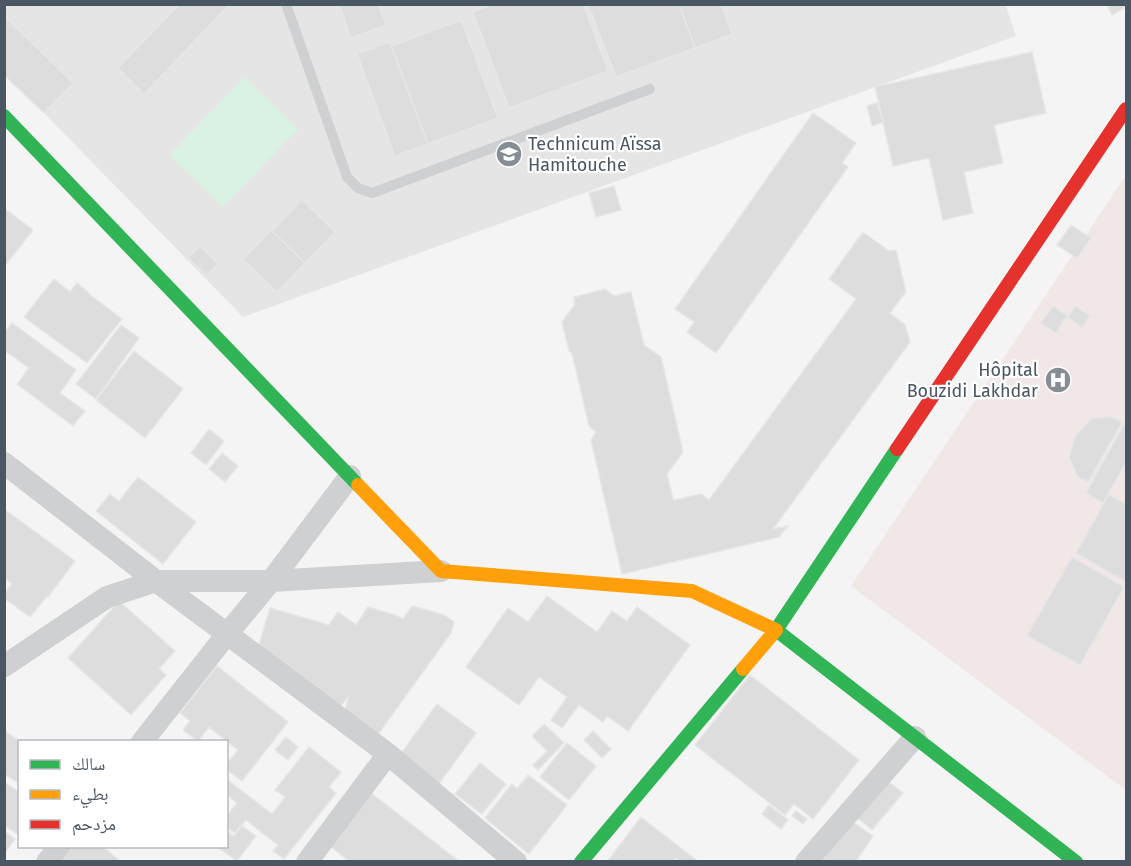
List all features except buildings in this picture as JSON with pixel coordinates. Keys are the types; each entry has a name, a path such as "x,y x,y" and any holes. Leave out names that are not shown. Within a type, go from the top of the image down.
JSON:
{"street":[{"path":"581,861 776,630 1126,109"},
{"path":"4,117 441,571"},
{"path":"4,463 156,581 388,754 516,861"},
{"path":"142,740 271,581 350,476"},
{"path":"4,666 107,597 156,581 271,581 441,571 692,591 776,630 1076,861"},
{"path":"806,861 915,736"},
{"path":"307,861 388,754"},
{"path":"47,861 57,848"}],"lane":[{"path":"286,4 347,177 358,188 372,193 650,88"}],"shaded area":[{"name":"Technicum Aïssa Hamitouche","path":"1005,4 1016,36 243,317 5,73 4,5"},
{"name":"Hôpital Bouzidi Lakhdar","path":"1126,175 1126,790 851,586"}],"green space":[{"path":"245,77 298,129 223,207 169,155"}],"traffic: fast":[{"path":"4,116 358,485"},
{"path":"897,449 776,630 1076,862"},
{"path":"581,862 743,669"}],"traffic: slow":[{"path":"358,485 441,571 692,591 776,630 743,669"}],"traffic: jam":[{"path":"897,449 1126,109"}],"place":[{"name":"Technicum Aïssa Hamitouche","path":"509,154"},
{"name":"Hôpital Bouzidi Lakhdar","path":"1058,380"}]}
